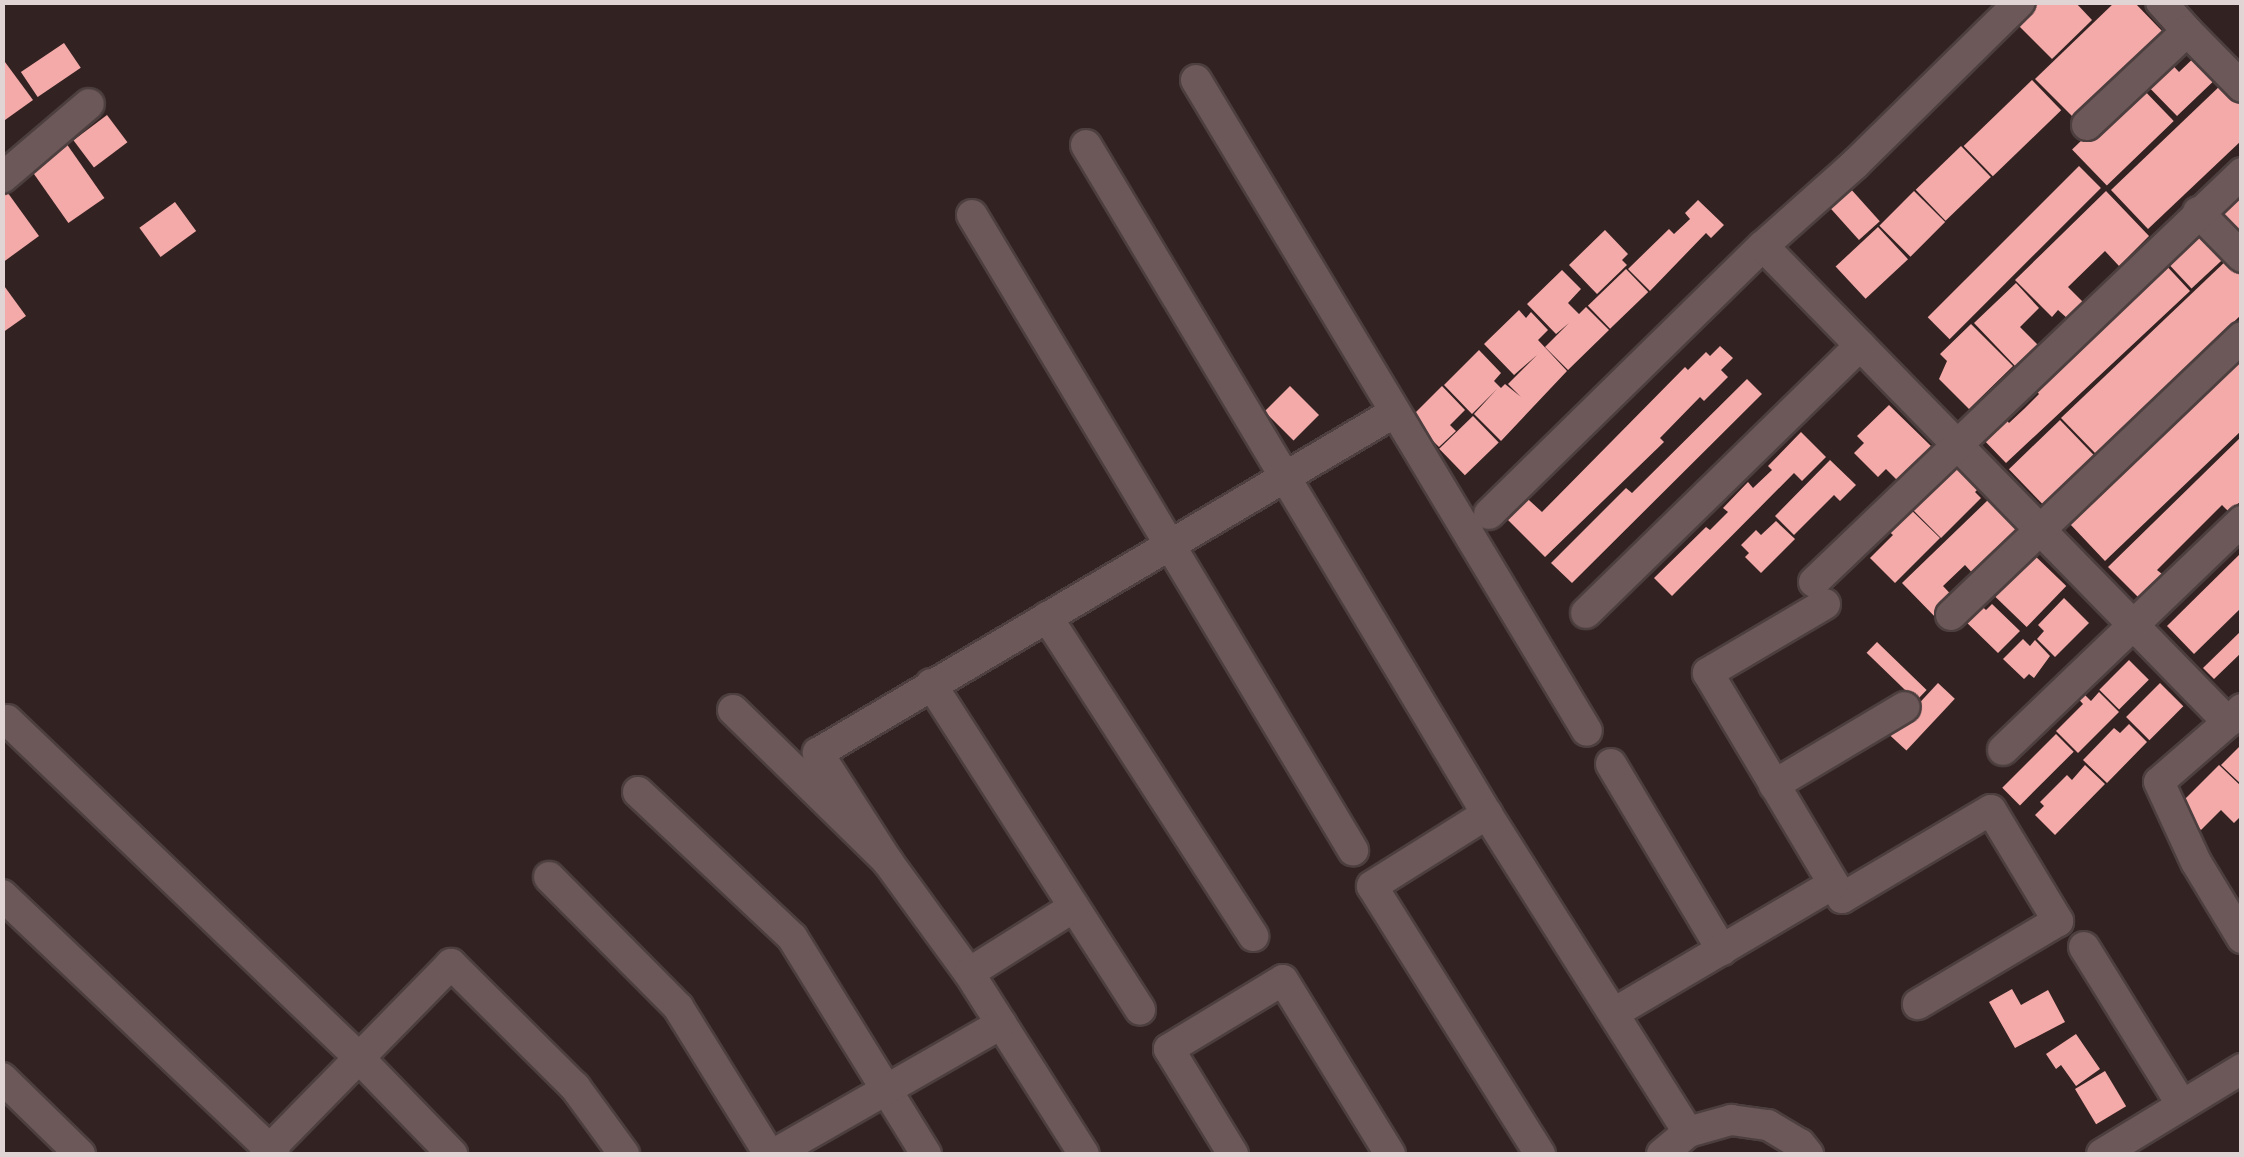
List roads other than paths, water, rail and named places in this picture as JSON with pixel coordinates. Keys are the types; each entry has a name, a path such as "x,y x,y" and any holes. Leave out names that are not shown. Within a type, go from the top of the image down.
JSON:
{"street":[{"path":"1489,514 2020,2"},
{"path":"2161,2 2242,87"},
{"path":"2087,126 2187,31"},
{"path":"1196,80 1586,731"},
{"path":"2,178 89,104"},
{"path":"1086,145 1487,814 1688,1132"},
{"path":"1918,1004 2058,921 1992,810 1842,898 1708,673 1820,593 1956,444 2242,173"},
{"path":"2198,212 2242,257"},
{"path":"972,215 1353,850"},
{"path":"1763,246 2132,624 2235,716 2159,782 2196,862 2242,938"},
{"path":"1951,615 2242,337"},
{"path":"1586,613 1860,346"},
{"path":"1084,1154 969,973 888,862 818,754 1395,412"},
{"path":"2002,750 2242,520"},
{"path":"1047,617 1253,936"},
{"path":"931,684 1140,1010"},
{"path":"1774,785 1905,707"},
{"path":"732,710 888,862"},
{"path":"7,720 359,1058 452,1154"},
{"path":"1611,764 1722,950"},
{"path":"638,792 792,937 926,1154"},
{"path":"1487,814 1372,886 1540,1154"},
{"path":"549,877 678,1007 772,1154 1001,1024"},
{"path":"1614,1013 1833,884"},
{"path":"2,895 270,1153 451,964 574,1087 624,1154"},
{"path":"969,973 1074,907"},
{"path":"2084,947 2182,1105"},
{"path":"1233,1154 1169,1048 1283,980 1390,1154"},
{"path":"2102,1154 2242,1069"},
{"path":"2,1078 80,1154"},
{"path":"1662,1154 1688,1132 1732,1120 1768,1125 1800,1144 1808,1154"}]}
